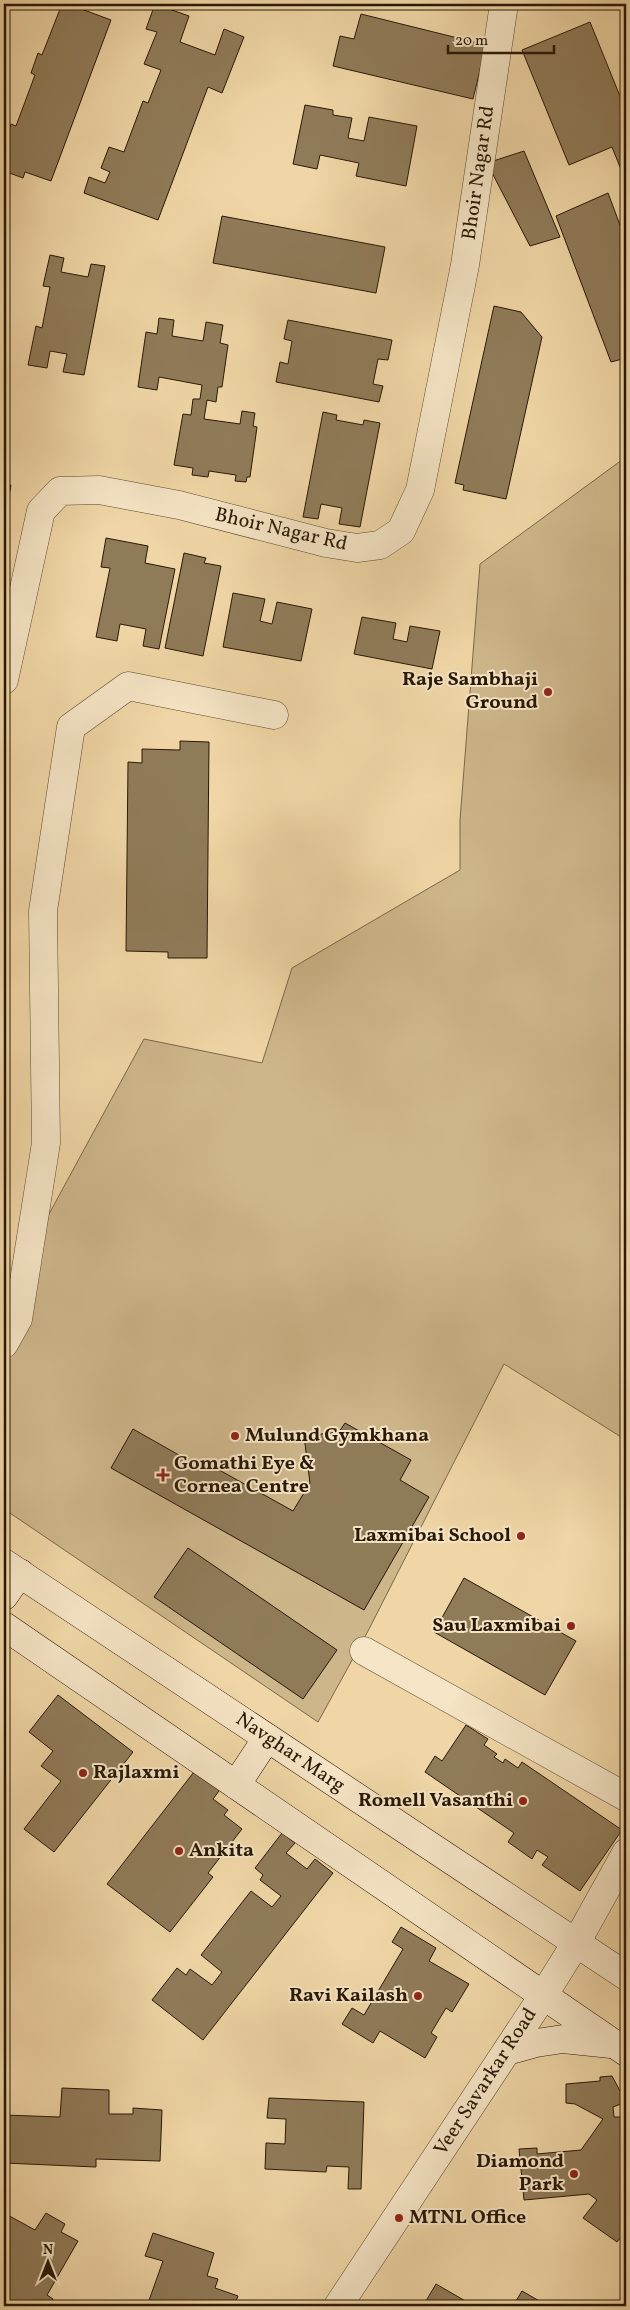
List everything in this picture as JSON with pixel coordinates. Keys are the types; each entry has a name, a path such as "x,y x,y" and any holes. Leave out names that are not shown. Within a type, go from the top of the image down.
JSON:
{"street":[{"name":"Bhoir Nagar Rd","path":"4,680 41,511 60,491 99,490 179,505 326,544 357,548 380,545 401,531 420,490 465,265 504,4"},
{"path":"4,1344 18,1320 46,1143 43,911 71,727 128,686 274,715"},
{"path":"4,1596 12,1568"},
{"name":"Navghar Marg","path":"12,1568 626,1976"},
{"path":"4,1626 620,2048"},
{"path":"364,1651 626,1797"},
{"path":"236,1785 267,1738"},
{"name":"Veer Savarkar Road","path":"338,2306 543,1996 576,1943 626,1853"},
{"path":"507,2051 536,2043 563,2039 620,2048"}],"shaded area":[{"name":"Mulund Gymkhana","path":"626,457 626,1440 504,1364 367,1633 318,1722 4,1509 4,1297 144,1039 262,1063 292,968 460,870 460,820 480,564"}],"building":[{"path":"62,4 68,4 111,20 51,181 25,172 23,178 4,171 4,158 9,142 5,140 11,124 16,126 35,75 31,73 38,53 42,55"},
{"path":"155,4 189,16 180,42 215,55 224,29 244,37 222,93 208,87 158,220 84,193 89,177 105,183 110,172 101,168 109,147 124,152 143,101 148,103 161,70 144,64 157,32 146,29"},
{"path":"361,14 486,45 473,99 333,66 340,36 354,39"},
{"path":"590,22 626,111 626,182 612,147 569,165 522,50"},
{"path":"305,105 333,110 333,115 352,118 348,138 364,141 369,117 417,126 406,186 356,176 359,163 320,155 317,169 293,164"},
{"path":"524,151 560,237 530,246 487,163"},
{"path":"608,193 626,241 626,358 611,362 556,216"},
{"path":"222,216 385,247 376,293 213,263"},
{"path":"50,255 64,258 61,272 88,277 91,264 105,266 84,375 63,372 67,354 50,351 47,368 28,365 36,326 42,328 50,287 43,286"},
{"path":"494,306 521,312 542,337 506,499 463,490 464,485 455,483"},
{"path":"159,318 174,320 172,336 203,341 206,322 223,325 220,343 228,345 222,387 218,387 216,402 207,400 204,419 240,424 242,411 255,413 253,426 257,427 250,477 247,477 246,482 235,481 236,475 209,471 208,477 192,475 193,468 174,465 183,414 191,415 193,399 200,399 202,385 159,377 157,390 138,387 146,332 157,334"},
{"path":"288,320 392,340 388,360 378,359 373,384 383,386 379,402 276,382 280,362 288,364 292,341 284,339"},
{"path":"323,412 337,415 336,420 363,425 364,420 380,423 360,527 339,524 342,508 321,504 318,519 303,517"},
{"path":"4,484 11,485 4,524"},
{"path":"106,538 148,546 145,563 175,569 159,649 143,646 146,629 120,624 117,641 96,637 110,568 101,567"},
{"path":"184,553 206,558 204,563 221,566 203,656 165,648"},
{"path":"233,593 265,599 260,621 272,624 277,602 312,609 301,661 223,647"},
{"path":"362,617 396,623 393,639 407,642 410,626 440,631 432,669 354,654"},
{"path":"180,741 209,742 207,958 168,958 168,952 126,951 128,762 142,763 142,749 180,750"},
{"path":"345,1423 411,1460 400,1480 429,1497 364,1610 111,1468 133,1429 200,1467 203,1461 293,1511 310,1483 304,1436 339,1432"},
{"path":"188,1548 337,1650 303,1699 154,1597"},
{"path":"464,1578 576,1641 545,1695 434,1632"},
{"name":"Rajlaxmi","path":"58,1695 133,1752 54,1852 24,1829 61,1781 41,1766 53,1751 29,1732"},
{"name":"Romell Vasanthi","path":"466,1725 488,1739 484,1745 497,1754 494,1757 503,1763 505,1759 518,1768 522,1762 622,1830 580,1891 542,1865 548,1857 537,1850 532,1859 508,1842 514,1833 425,1772 435,1756 442,1761"},
{"name":"Ankita","path":"197,1768 222,1787 213,1799 228,1810 224,1815 242,1829 208,1873 213,1877 170,1932 107,1884"},
{"path":"282,1833 295,1843 286,1853 307,1869 315,1859 333,1873 203,2040 152,2000 177,1968 186,1975 190,1969 212,1985 222,1972 201,1955 251,1891 272,1907 281,1896 260,1880 263,1875 255,1868"},
{"name":"Ravi Kailash","path":"401,1927 436,1948 429,1961 469,1984 452,2012 446,2008 431,2033 437,2037 425,2058 380,2031 373,2043 342,2024 352,2008 364,2015 403,1949 392,1942"},
{"name":"Diamond Park","path":"612,2076 626,2102 613,2107 614,2117 624,2117 626,2124 626,2230 617,2242 583,2218 597,2200 589,2194 524,2200 519,2149 537,2148 537,2154 581,2150 603,2119 575,2104 566,2103 566,2084 600,2081 600,2077"},
{"path":"62,2088 109,2090 109,2114 133,2114 133,2108 162,2110 160,2161 96,2159 96,2167 4,2163 4,2115 60,2117"},
{"path":"269,2098 364,2102 361,2189 348,2189 349,2167 327,2166 326,2172 265,2169 266,2143 285,2144 286,2119 267,2118"},
{"path":"4,2213 35,2230 46,2213 65,2224 61,2232 78,2241 47,2295 53,2299 49,2306 20,2306 4,2297"},
{"path":"153,2233 214,2253 207,2276 218,2279 215,2288 238,2296 234,2306 147,2306 163,2261 145,2256"},
{"path":"436,2284 474,2306 423,2306"},
{"path":"522,2291 548,2306 513,2306"}],"place":[{"name":"Raje Sambhaji Ground","path":"548,692"},
{"name":"Mulund Gymkhana","path":"235,1436"},
{"name":"Gomathi Eye & Cornea Centre","path":"163,1475"},
{"name":"Laxmibai School","path":"521,1536"},
{"name":"Sau Laxmibai","path":"571,1626"},
{"name":"Rajlaxmi","path":"83,1773"},
{"name":"Romell Vasanthi","path":"523,1801"},
{"name":"Ankita","path":"179,1851"},
{"name":"Ravi Kailash","path":"418,1996"},
{"name":"Diamond Park","path":"574,2174"},
{"name":"MTNL Office","path":"399,2218"}]}
